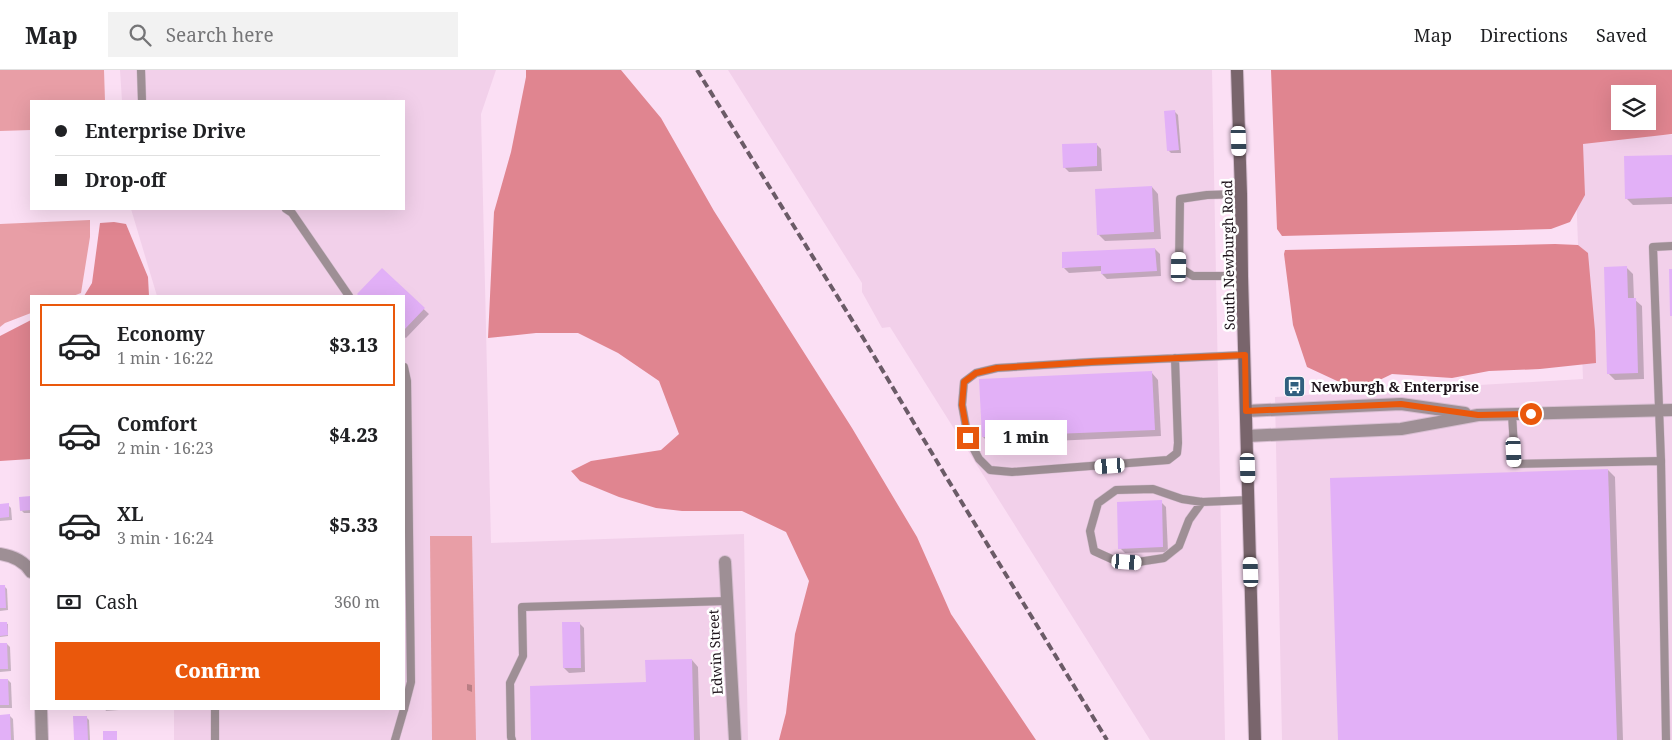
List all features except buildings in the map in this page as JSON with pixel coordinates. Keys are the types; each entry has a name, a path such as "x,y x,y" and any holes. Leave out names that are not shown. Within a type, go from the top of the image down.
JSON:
{"main road":[{"name":"South Newburgh Road","path":"1237,70 1255,740"}],"street":[{"path":"1246,411 1401,404 1478,415"},
{"path":"1247,436 1401,428 1478,415 1666,410"},
{"path":"0,554 8,556 27,567"},
{"name":"Edwin Street","path":"725,562 735,740"},
{"path":"40,710 42,740"}],"lane":[{"path":"141,70 142,100"},
{"path":"1241,194 1180,198 1179,267 1193,276 1242,276"},
{"path":"288,210 292,213 348,295"},
{"path":"1666,740 1661,461 1666,410 1653,247 1672,246"},
{"path":"1175,358 1178,443 1177,453 1168,460 1012,472 990,470 979,459 968,438 962,405 964,382 976,373 997,368 1175,358 1245,355"},
{"path":"405,372 407,381 406,471 411,682 405,705"},
{"path":"1512,414 1515,464 1661,461"},
{"path":"1202,502 1189,520 1179,546 1164,558 1138,562 1116,561 1094,551 1090,531 1098,503 1116,490 1153,489 1182,500 1202,502 1249,500"},
{"path":"1662,542 1672,542"},
{"path":"512,740 510,684 523,656 522,607 727,601"},
{"path":"215,710 215,740"},
{"path":"394,740 404,710"}],"shaded area":[{"path":"0,70 104,70 105,100 30,100 30,130 0,131"},
{"path":"120,70 496,70 481,114 491,543 744,534 748,740 174,740 174,710 405,710 405,295 157,295 131,210 405,210 405,100 122,100"},
{"path":"526,70 621,70 661,118 714,211 852,428 917,537 951,614 1036,740 779,740 786,713 795,634 809,581 786,532 742,511 682,511 656,508 619,497 580,481 571,471 591,461 661,450 679,434 659,381 618,353 578,333 536,333 488,338 494,212 511,152"},
{"path":"728,70 1212,70 1225,740 1150,740 890,327 882,328 862,292 862,283"},
{"path":"1271,70 1672,70 1672,134 1583,144 1585,195 1570,222 1551,229 1282,236 1277,229"},
{"path":"1672,135 1672,740 1282,740 1275,397 1583,379 1574,136"},
{"path":"90,220 90,237 81,293 76,295 30,295 30,313 5,323 0,327 0,224"},
{"path":"114,222 126,224 148,277 149,295 85,295 92,283 100,223"},
{"path":"1578,245 1588,253 1596,363 1540,369 1489,371 1452,378 1392,374 1363,388 1350,387 1307,367 1293,325 1285,250"},
{"path":"30,321 30,459 0,461 0,336"},
{"path":"430,536 472,536 476,740 432,740"}],"railway":[{"path":"697,70 865,341 1107,740"}],"place":[{"name":"Newburgh & Enterprise","path":"1295,386"}],"route":[{"path":"968,438 962,405 964,382 976,373 997,368 1245,355 1246,411 1401,404 1478,415 1531,414"}]}
